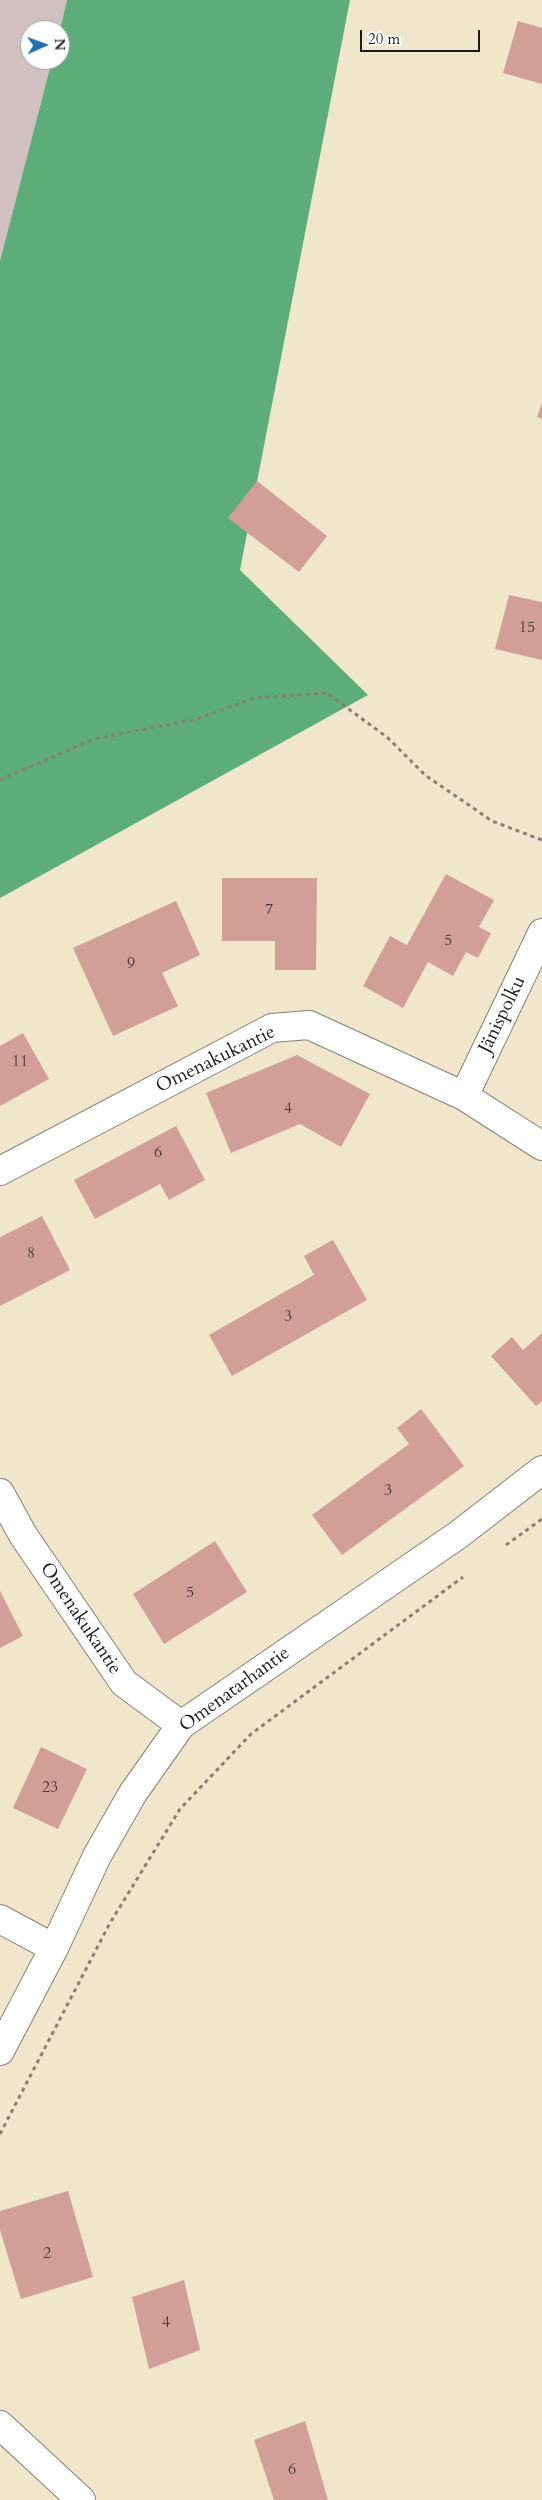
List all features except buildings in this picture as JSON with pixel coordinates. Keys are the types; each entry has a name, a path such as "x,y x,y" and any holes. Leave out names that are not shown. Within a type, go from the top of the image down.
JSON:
{"street":[{"name":"Jänispolku","path":"464,1096 542,933"},
{"name":"Omenakukantie","path":"0,1171 272,1028 309,1025 464,1096 542,1146"},
{"name":"Omenatarhantie","path":"0,2051 54,1948 97,1856 133,1793 181,1725 458,1535 542,1470"},
{"name":"Omenakukantie","path":"0,1493 23,1535 124,1683 181,1725"},
{"path":"0,1919 54,1948"},
{"path":"0,2425 81,2500"}],"path":[{"path":"0,780 94,739 197,719 254,698 327,692 388,738 425,776 492,821 542,840"},
{"path":"503,1548 542,1519"},
{"path":"0,2134 110,1923 180,1809 251,1734 471,1571"}],"shaded area":[{"path":"0,0 67,0 62,20 20,20 20,70 49,70 0,261"}],"green space":[{"path":"67,0 350,0 240,570 368,695 0,898 0,261 49,70 70,70 70,20 62,20"}]}
